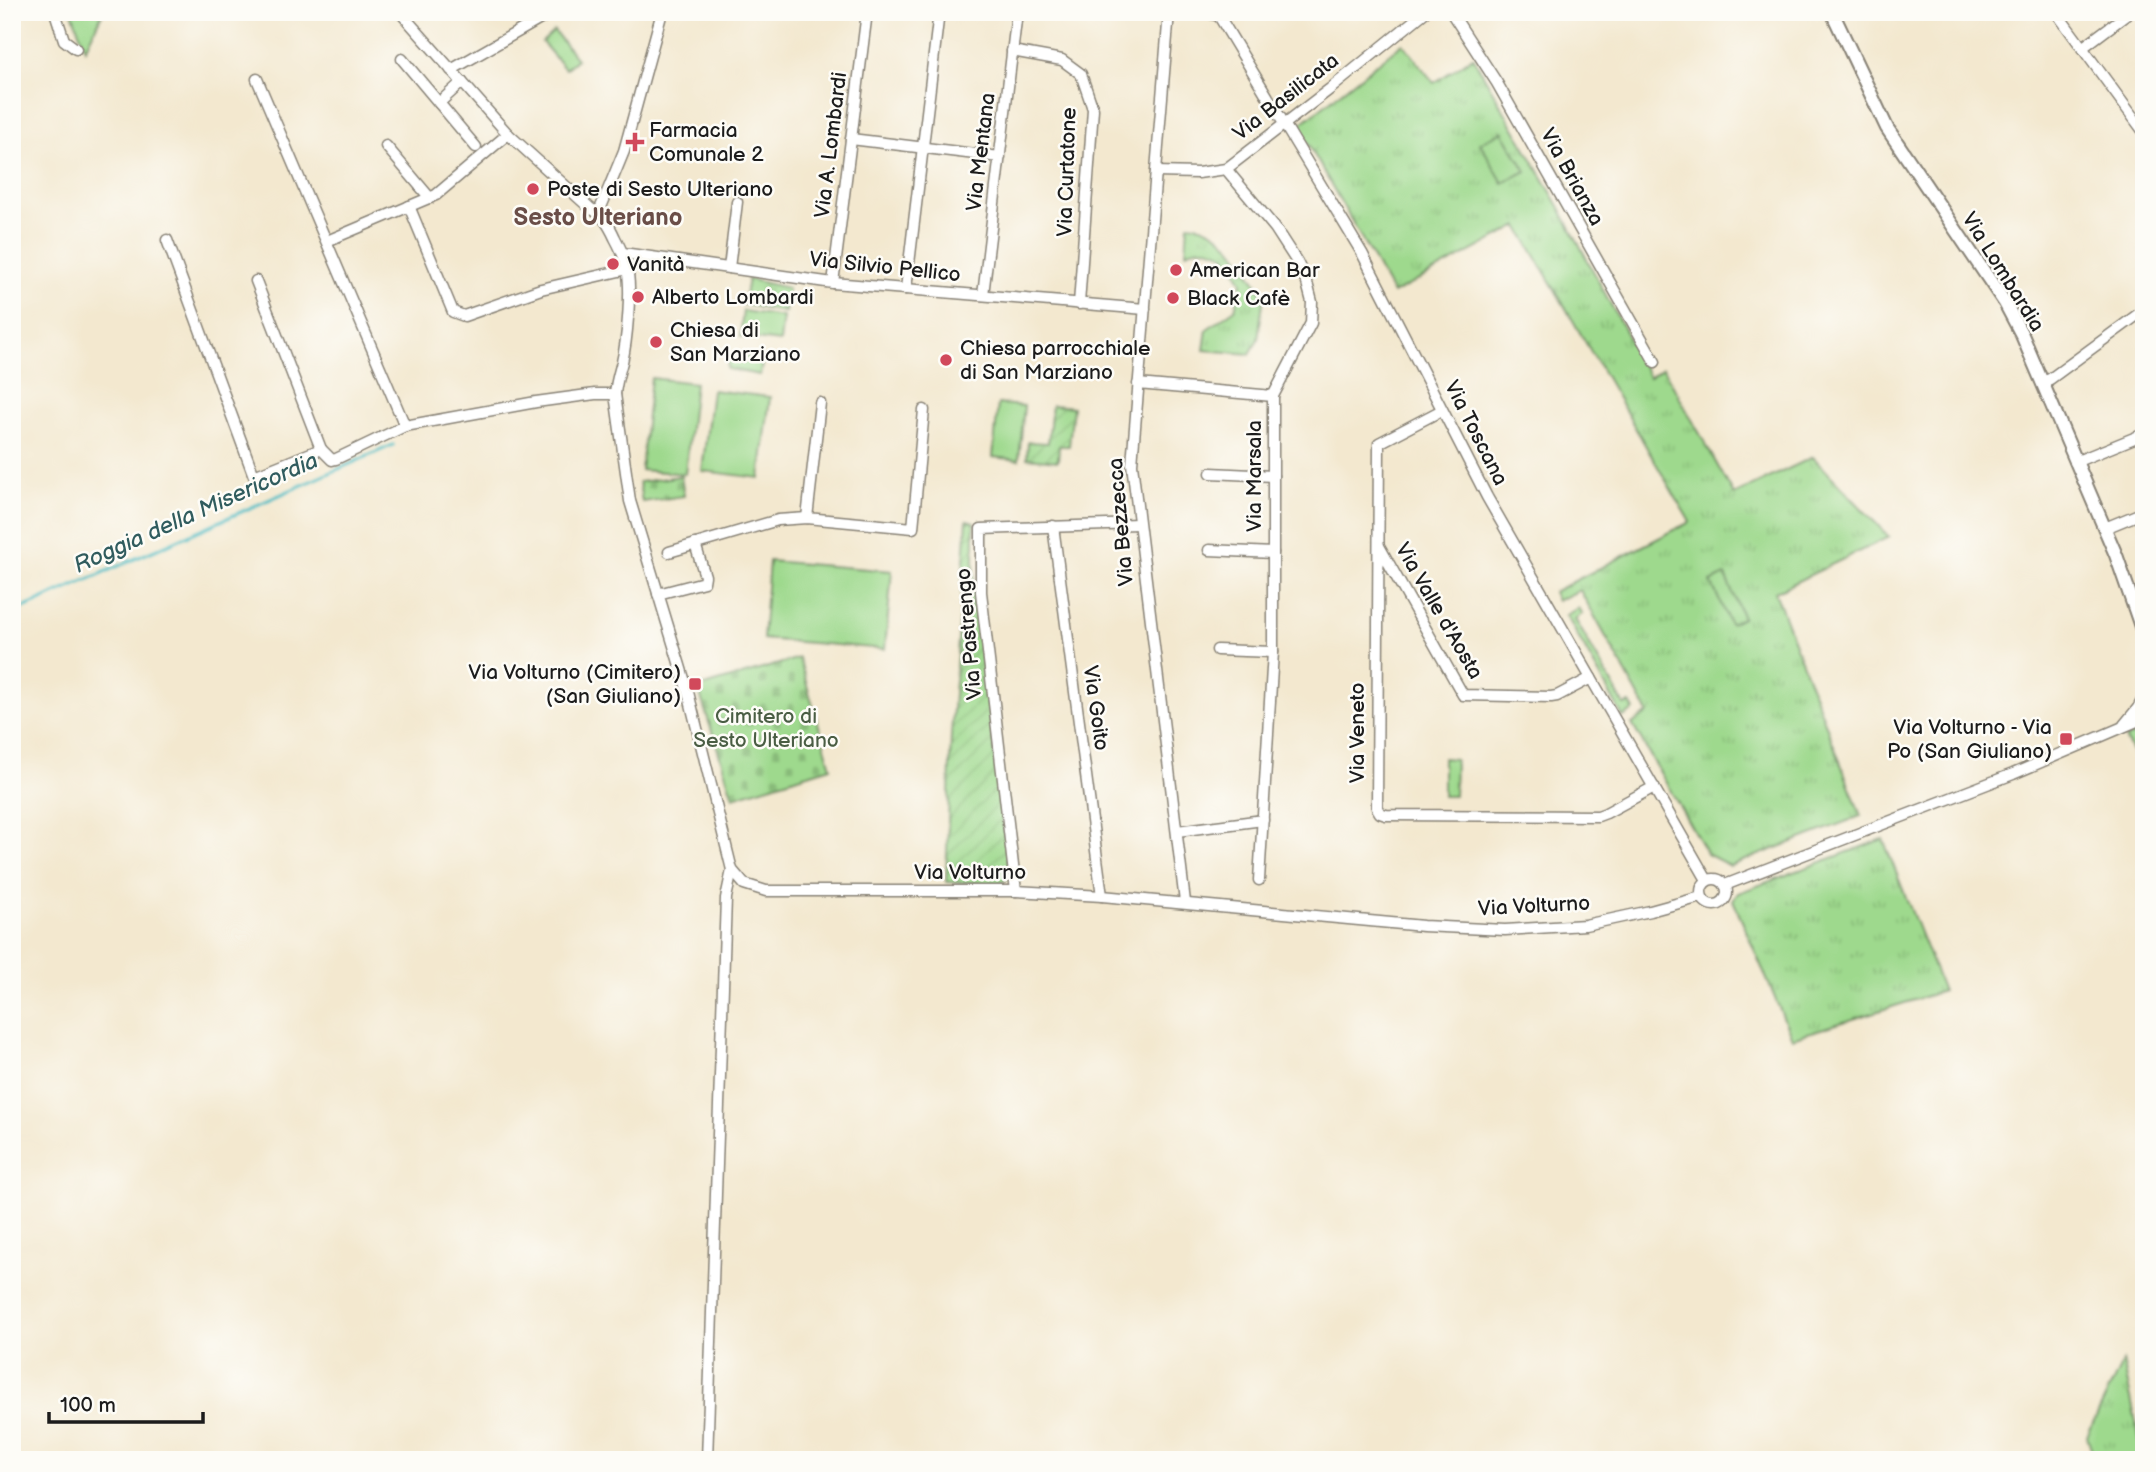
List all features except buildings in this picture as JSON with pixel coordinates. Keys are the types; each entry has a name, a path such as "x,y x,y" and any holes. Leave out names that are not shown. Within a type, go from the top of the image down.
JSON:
{"street":[{"path":"55,12 64,40 76,49"},
{"path":"400,12 508,134 592,209 599,212 612,231 628,270 624,349 615,394 630,501 688,692 732,870 726,898 707,1460"},
{"path":"451,70 548,12"},
{"path":"599,212 624,151 662,12"},
{"name":"Via A. Lombardi","path":"834,283 867,12"},
{"path":"906,289 939,12"},
{"name":"Via Mentana","path":"983,295 1017,12"},
{"name":"Via Bezzecca","path":"1169,12 1132,464 1185,902"},
{"name":"Via Basilicata","path":"1156,172 1198,173 1226,169 1425,12"},
{"name":"Via Brianza","path":"1451,12 1497,83 1655,362"},
{"name":"Via Lombardia","path":"1832,12 1887,128 2005,303 2105,528 2144,635"},
{"path":"2056,12 2144,132"},
{"path":"2081,48 2130,12"},
{"name":"Via Toscana","path":"1208,13 1219,16 1362,253 1488,498 1707,880"},
{"name":"Via Curtatone","path":"1012,51 1062,60 1081,74 1093,109 1079,304"},
{"path":"402,59 476,147"},
{"path":"257,79 405,426"},
{"path":"439,103 462,82"},
{"path":"327,241 436,195 508,134"},
{"path":"851,139 1000,158"},
{"path":"386,146 430,198"},
{"name":"Via Marsala","path":"1226,169 1275,228 1297,262 1312,302 1311,323 1273,396 1273,652 1259,880"},
{"path":"729,268 737,202"},
{"path":"410,206 453,312 458,316 541,289 628,270"},
{"path":"167,240 254,476 321,449"},
{"name":"Via Silvio Pellico","path":"623,253 834,283 1145,309"},
{"path":"256,281 321,449 332,460 405,426 536,402 615,394"},
{"path":"2042,382 2050,379 2144,310"},
{"path":"1139,384 1273,396"},
{"path":"807,518 821,402"},
{"path":"669,552 778,520 807,518 913,528 924,410"},
{"name":"Via Veneto","path":"1442,410 1379,443 1377,808 1380,813 1399,815 1598,816 1654,787"},
{"path":"2075,462 2144,435"},
{"path":"1211,473 1273,476"},
{"path":"2105,528 2144,512"},
{"name":"Via Pastrengo","path":"1016,891 981,592 981,529 1139,524"},
{"name":"Via Goito","path":"1053,526 1102,896"},
{"name":"Via Valle d'Aosta","path":"1377,543 1463,695 1550,697 1591,678"},
{"path":"659,594 704,582 705,576 695,544"},
{"path":"1209,550 1273,553"},
{"name":"Via Lombardia","path":"2119,562 2144,610"},
{"path":"1217,650 1273,652"},
{"path":"2122,727 2144,696"},
{"name":"Via Volturno","path":"732,870 744,884 765,891 1016,891 1185,902 1423,926 1505,930 1585,925 1701,897 1707,903 1719,904 1726,898 1725,885 2013,774 2144,718"},
{"path":"1177,831 1263,820"},
{"path":"1701,897 1701,887 1707,880 1715,879 1725,885"}],"green space":[{"path":"72,12 103,12 85,49"},
{"path":"554,31 577,59 565,69 542,42"},
{"path":"1403,43 1434,83 1473,57 1559,206 1649,377 1663,368 1734,495 1813,457 1889,537 1775,592 1861,816 1730,866 1707,854 1632,724 1648,713 1580,590 1557,601 1553,592 1690,522 1518,226 1393,294 1298,126"},
{"path":"1502,131 1526,171 1503,183 1480,143"},
{"path":"1188,224 1202,226 1224,240 1264,295 1258,339 1250,354 1204,350 1207,329 1235,309 1242,282 1223,254 1202,248 1186,252"},
{"path":"748,279 788,288 785,312 743,305"},
{"path":"743,311 783,317 780,342 740,337"},
{"path":"729,353 763,359 760,375 727,369"},
{"path":"651,378 695,383 685,474 641,470"},
{"path":"712,390 770,397 760,478 702,471"},
{"path":"998,404 1024,406 1019,460 993,457"},
{"path":"1052,405 1073,407 1069,446 1059,446 1058,461 1027,458 1028,442 1048,443"},
{"path":"681,476 684,496 642,502 639,482"},
{"path":"967,520 974,522 974,589 1010,877 999,884 946,882 951,735"},
{"path":"769,561 892,571 885,649 763,639"},
{"path":"1725,575 1743,618 1730,624 1711,582"},
{"path":"1578,608 1582,614 1575,619 1624,705 1630,703 1634,710 1623,717 1566,615"},
{"name":"Cimitero di Sesto Ulteriano","path":"799,658 831,767 733,797 698,688"},
{"path":"2144,732 2144,774 2125,738"},
{"path":"1443,758 1455,759 1454,796 1443,796"},
{"path":"1883,839 1943,991 1792,1038 1733,900 1738,893"},
{"path":"2123,1361 2144,1460 2095,1460 2087,1436"}],"waterway":[{"name":"Roggia della Misericordia","path":"12,613 393,445"}],"place":[{"name":"Farmacia Comunale 2","path":"635,142"},
{"name":"Poste di Sesto Ulteriano","path":"533,189"},
{"name":"Vanità","path":"613,264"},
{"name":"American Bar","path":"1176,270"},
{"name":"Alberto Lombardi","path":"638,297"},
{"name":"Black Cafè","path":"1173,298"},
{"name":"Chiesa di San Marziano","path":"656,342"},
{"name":"Chiesa parrocchiale di San Marziano","path":"946,360"},
{"name":"Via Volturno (Cimitero) (San Giuliano)","path":"695,684"},
{"name":"Via Volturno - Via Po (San Giuliano)","path":"2066,739"}],"district":[{"name":"Sesto Ulteriano","path":"598,217"}]}
